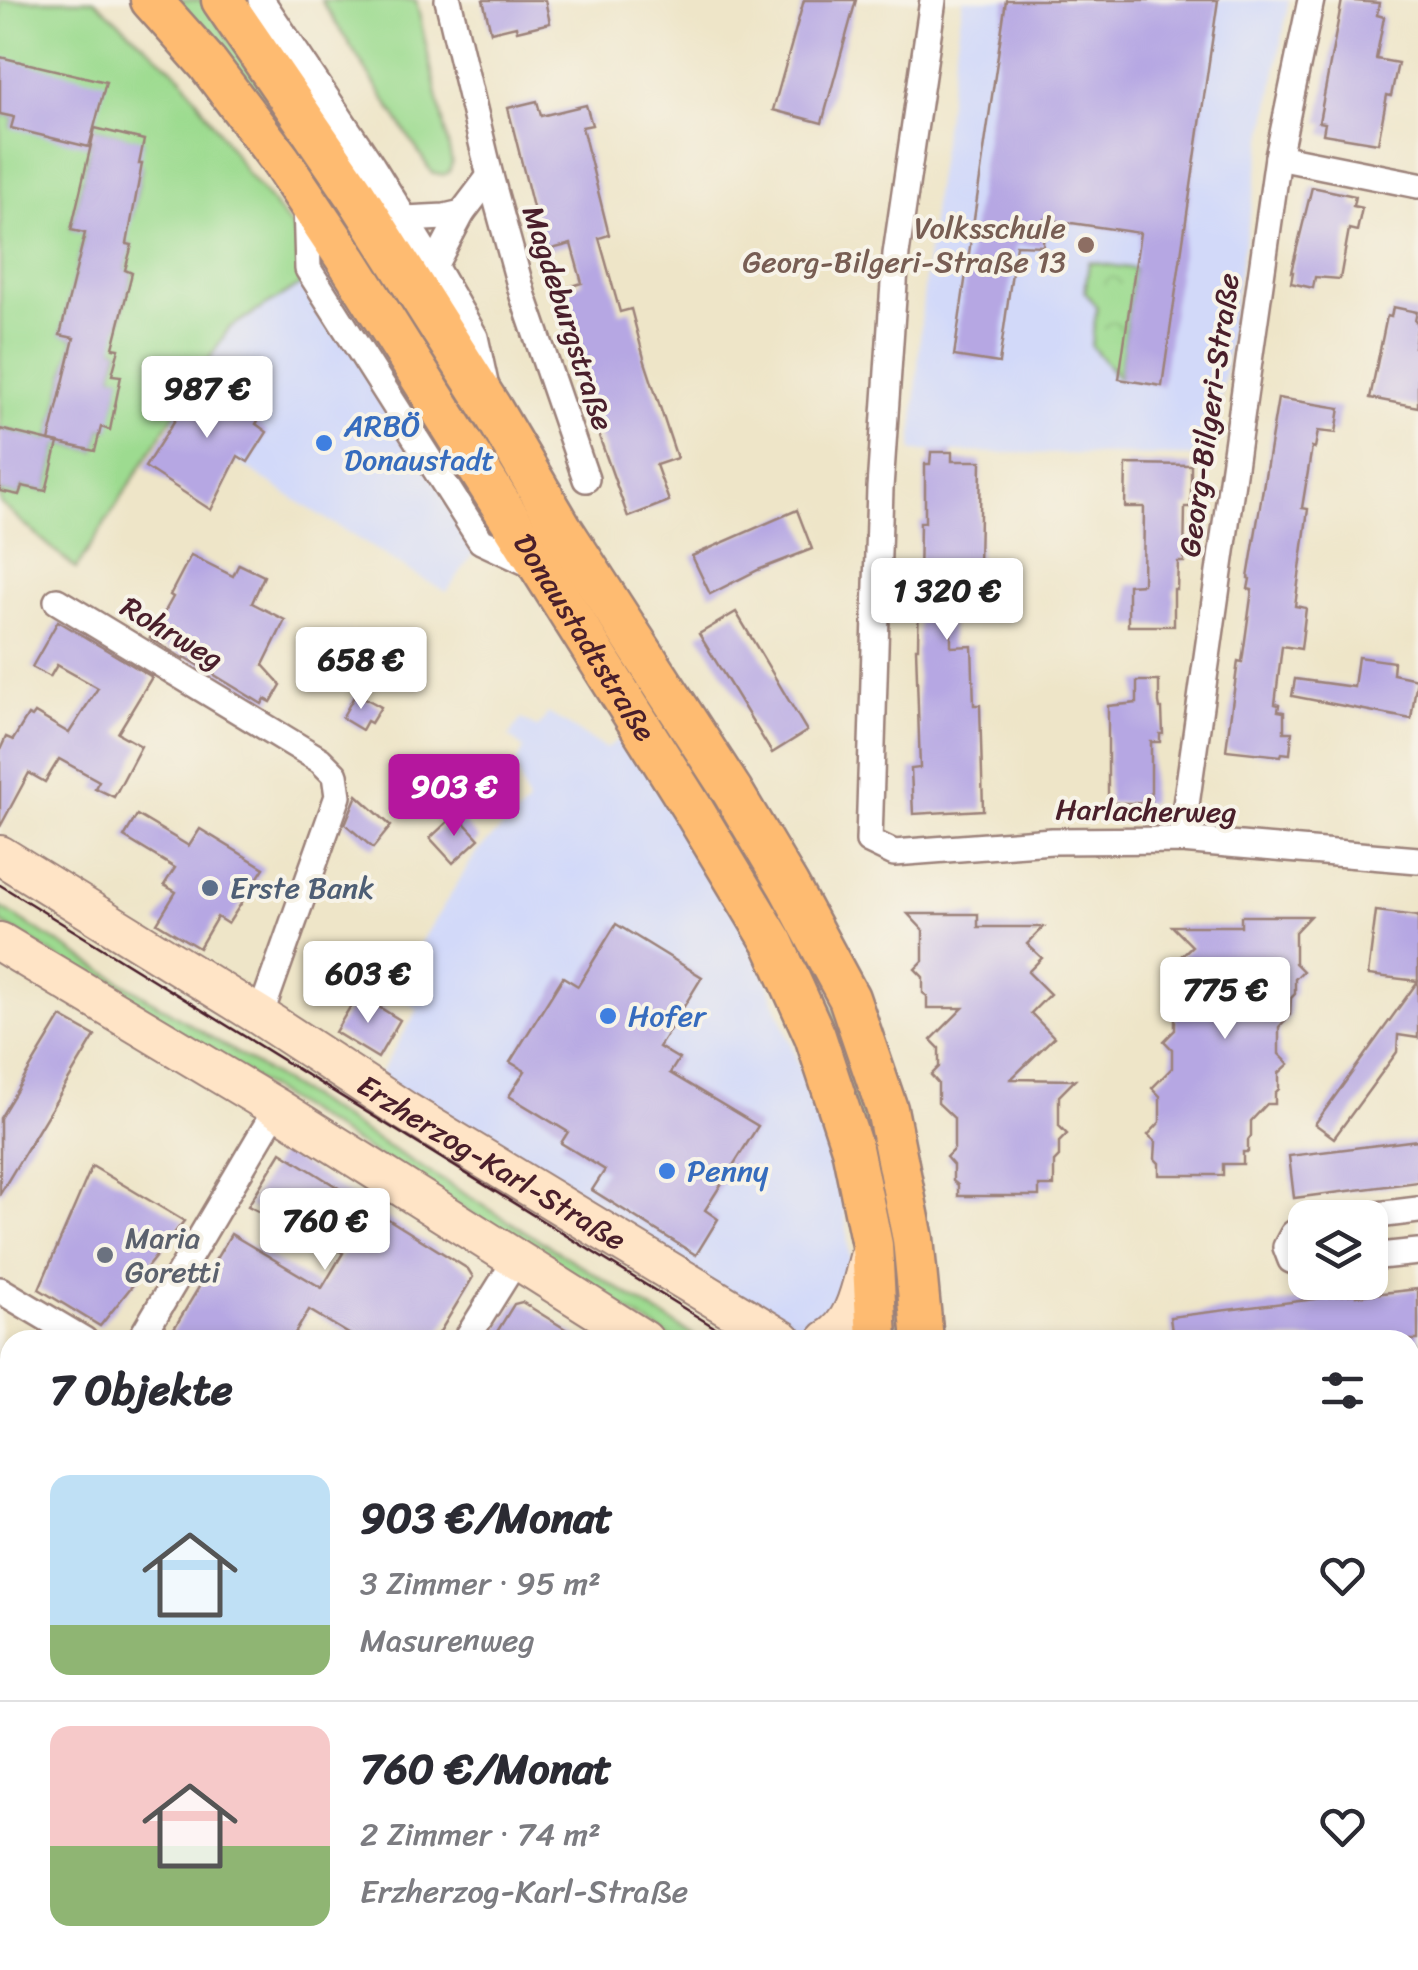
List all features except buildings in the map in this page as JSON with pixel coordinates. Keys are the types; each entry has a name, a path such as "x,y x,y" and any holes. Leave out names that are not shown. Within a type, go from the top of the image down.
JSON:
{"main road":[{"name":"Donaustadtstraße","path":"151,0 208,64 306,198 692,808 773,943 815,1036 852,1148 872,1245 876,1330"},
{"name":"Donaustadtstraße","path":"222,0 356,194 562,529 732,791 849,998 887,1109 913,1240 923,1330"},
{"name":"Erzherzog-Karl-Straße","path":"0,855 260,1016 405,1112 767,1330"},
{"path":"0,942 277,1108 628,1330"},
{"path":"841,1330 857,1302 872,1245"}],"street":[{"name":"Donaustadtstraße","path":"261,0 372,166 476,338 490,408"},
{"name":"Magdeburgstraße","path":"448,0 523,296 586,479"},
{"name":"Harlacherweg","path":"933,0 896,254 881,468 869,840 894,853 1052,841 1181,840 1418,860"},
{"name":"Georg-Bilgeri-Straße","path":"1181,840 1278,157 1311,0"},
{"path":"1278,157 1418,186"},
{"name":"Magdeburgstraße","path":"434,266 462,214 490,176"},
{"path":"405,219 462,214"},
{"name":"Rohrweg","path":"58,601 320,760 335,775 338,796 260,1016"},
{"path":"146,1330 277,1108"},
{"path":"1388,1214 1418,1210"},
{"path":"1388,1256 1418,1252"},
{"path":"472,1330 516,1260"},
{"path":"0,1290 67,1330"}],"shaded area":[{"name":"Volksschule Georg-Bilgeri-Straße 13","path":"963,0 1289,0 1235,296 1213,457 912,451 934,195"},
{"name":"ARBÖ Donaustadt","path":"327,269 498,536 472,555 447,592 171,418 229,328"},
{"path":"548,713 606,749 628,732 743,917 840,1174 851,1269 833,1330 734,1330 367,1096 418,1009 391,991 476,853 528,804 515,765 524,749 509,737 521,719 538,728"}],"green space":[{"path":"0,0 94,0 182,77 247,173 327,269 229,328 76,569 0,503 0,491 19,495 22,486 46,491 58,443 95,451 101,427 109,429 120,377 112,375 119,350 107,345 120,322 132,273 125,270 131,245 118,241 132,217 142,165 135,164 143,141 94,128 0,57"},
{"path":"171,0 202,0 321,171 715,799 824,985 873,1127 888,1193 903,1330 898,1330 880,1195 833,1049"},
{"path":"321,0 416,0 452,163 449,172 432,173"},
{"path":"0,114 14,117 11,127 67,130 93,137 71,229 85,233 61,334 74,338 49,441 0,429"},
{"path":"1089,262 1135,269 1119,379 1091,345 1097,308 1085,292"},
{"path":"0,907 685,1330 658,1330 0,922"}],"tram line":[{"path":"0,885 719,1330"}],"place":[{"name":"Volksschule Georg-Bilgeri-Straße 13","path":"1086,245"},
{"name":"ARBÖ Donaustadt","path":"324,443"},
{"name":"Erste Bank","path":"210,888"},
{"name":"Hofer","path":"608,1016"},
{"name":"Penny","path":"667,1171"},
{"name":"Maria Goretti","path":"105,1255"}]}
